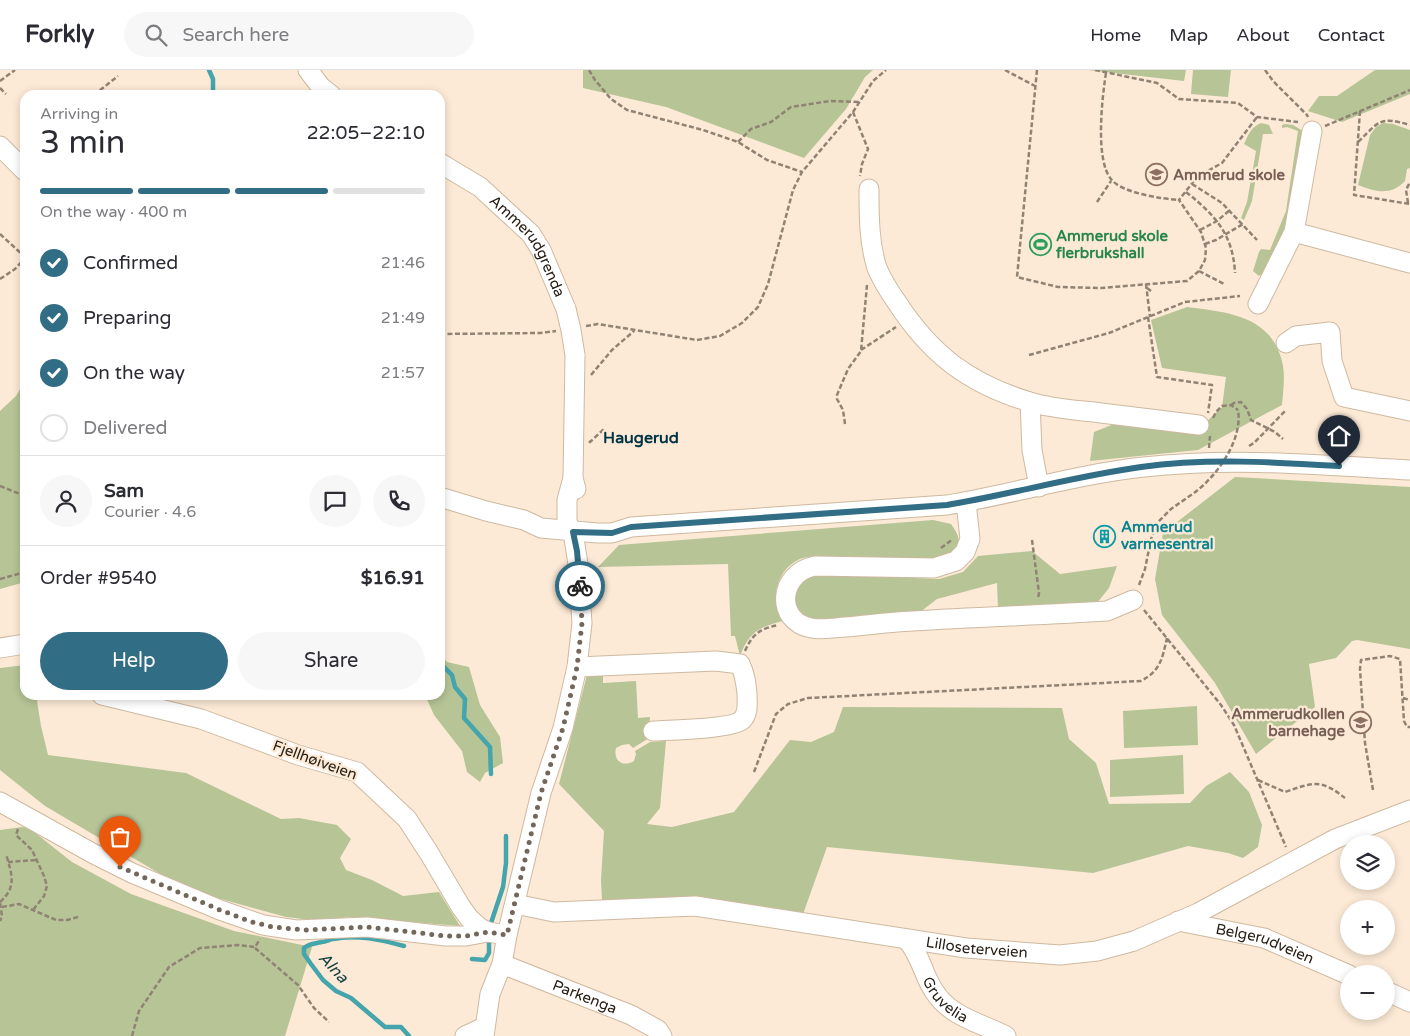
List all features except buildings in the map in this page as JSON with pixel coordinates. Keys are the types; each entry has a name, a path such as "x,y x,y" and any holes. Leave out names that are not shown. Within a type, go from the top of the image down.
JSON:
{"street":[{"path":"308,70 325,90"},
{"path":"1258,304 1294,232 1312,131"},
{"path":"0,146 20,166"},
{"name":"Ammerudgrenda","path":"445,166 480,187 531,234 541,250 566,309 575,355 574,478 578,500 572,525 578,564 582,623 577,667 563,728 541,793 507,935 502,964 490,994 484,1032"},
{"path":"864,185 869,224 878,269 883,281 907,319 936,352 957,369 983,383 1030,402 1082,411 1207,423"},
{"path":"1294,232 1410,263"},
{"path":"1286,343 1296,336 1330,332 1332,361 1344,397 1410,412"},
{"path":"1030,402 1032,450 1038,487"},
{"path":"445,499 524,520 542,519 572,525 612,523 631,527 881,511 966,502 1122,470 1189,463 1266,462 1410,470"},
{"path":"966,502 970,539 965,552 956,562 934,568 815,566 806,568 792,578 785,596 787,606 794,620 801,625 812,628 829,628 913,621 1107,611 1133,600"},
{"path":"0,648 20,645"},
{"path":"577,667 716,661 740,664 744,671 748,711 741,720 728,725 653,731"},
{"name":"Fjellhøiveien","path":"123,700 201,719 298,755 357,772 406,819 429,853 461,908 480,928 488,932"},
{"path":"0,802 132,873 220,910 263,925 296,930 367,927 446,936 466,936 488,932 507,935"},
{"name":"Lilloseterveien","path":"515,904 554,912 695,906 966,948 1060,955 1097,951 1134,942 1198,913 1335,838 1410,810"},
{"name":"Belgerudveien","path":"1178,921 1264,938 1340,970"},
{"name":"Gruvelia","path":"907,940 920,957 934,992 946,1005 961,1017 1006,1036"},
{"name":"Parkenga","path":"502,964 631,1015 658,1030 662,1036"},
{"path":"1395,995 1410,1002"},
{"path":"465,1036 484,1032"}],"path":[{"path":"0,81 15,70"},
{"path":"589,70 611,99 627,110 703,130 738,142 767,160 802,172"},
{"path":"578,328 598,324 697,340 720,336 742,323 758,307 768,284 793,190 802,172 853,112 873,81 886,70"},
{"path":"1005,70 1035,86"},
{"path":"1037,70 1017,276 1058,288 1101,288 1187,281 1200,271 1205,260 1205,244 1200,230 1179,200"},
{"path":"1095,70 1157,83 1179,99 1238,103 1257,116 1299,122 1312,131"},
{"path":"1265,70 1273,81 1307,115 1312,131"},
{"path":"1106,73 1101,102 1101,128 1107,174 1111,181 1119,186 1159,199 1179,200"},
{"path":"100,90 118,76"},
{"path":"0,88 6,94"},
{"path":"1312,131 1410,90"},
{"path":"738,142 751,129 771,122 791,106 830,101 860,102"},
{"path":"1360,111 1354,194 1409,204 1406,190 1410,182"},
{"path":"853,112 868,149 862,164 864,185"},
{"path":"1179,200 1197,177 1222,164 1257,116"},
{"path":"1357,143 1376,123 1384,120 1394,120 1410,125"},
{"path":"1097,202 1111,181"},
{"path":"1192,184 1222,203 1257,240"},
{"path":"1186,192 1205,207 1226,235 1234,258 1235,273"},
{"path":"1200,230 1217,221 1230,210"},
{"path":"1205,244 1226,235 1243,224"},
{"path":"0,234 20,253"},
{"path":"0,280 20,264"},
{"path":"861,351 867,285 878,269"},
{"path":"1200,271 1224,284"},
{"path":"1146,284 1157,377 1212,385 1207,423 1209,452"},
{"path":"1147,288 1151,291"},
{"path":"1029,355 1108,333 1185,302 1240,296"},
{"path":"1149,308 1153,307"},
{"path":"845,424 843,410 837,395 848,369 861,351 907,319"},
{"path":"445,334 540,334 559,330"},
{"path":"575,394 612,350 634,331"},
{"path":"1231,406 1234,402 1240,402 1244,405 1251,420 1283,439"},
{"path":"1207,423 1222,406 1231,406 1238,410 1239,420 1228,454 1216,473 1194,493 1171,509 1158,523 1151,539 1146,569 1133,600 1139,604 1221,704 1234,726 1292,861"},
{"path":"1247,447 1254,443 1286,410"},
{"path":"1207,423 1216,412"},
{"path":"586,438 590,442 604,429"},
{"path":"0,486 20,494"},
{"path":"1032,540 1039,593"},
{"path":"0,579 20,573"},
{"path":"740,664 749,642 759,630 794,620"},
{"path":"754,772 776,714 788,704 808,698 1141,681 1153,675 1162,660 1167,638"},
{"path":"1373,790 1365,743 1361,660 1390,656 1400,659 1404,721 1407,727 1410,727"},
{"path":"1403,698 1410,700"},
{"path":"1257,780 1285,792 1307,784 1320,784 1332,788 1345,798"},
{"path":"23,816 16,835 32,850 47,886 44,896 33,910"},
{"path":"0,921 2,907 0,903 8,895 12,886 6,854"},
{"path":"8,862 36,860"},
{"path":"2,907 18,904 56,920 78,917"},
{"path":"255,948 260,940"},
{"path":"132,1036 140,1011 169,967 200,948 238,945 255,948 298,985 314,1008 329,1022"}],"green space":[{"path":"583,70 873,70 865,77 846,109 804,158 666,107 583,88"},
{"path":"1088,70 1186,70 1184,81"},
{"path":"1193,70 1231,70 1228,97 1191,94"},
{"path":"1375,70 1410,70 1410,94 1342,122 1308,111 1319,96 1337,96"},
{"path":"1261,123 1269,125 1273,134 1263,134 1252,201 1244,220 1241,218 1247,202 1256,151 1244,144 1252,129"},
{"path":"1383,123 1393,124 1410,130 1410,168 1407,169 1405,181 1400,186 1389,191 1377,191 1358,185 1370,135 1376,127"},
{"path":"1282,125 1293,125 1303,131 1289,219 1265,272 1259,276 1253,271 1259,252 1261,249 1270,250 1286,211 1298,131 1287,127 1282,128"},
{"path":"1187,307 1233,315 1247,320 1270,336 1278,349 1283,366 1282,405 1198,450 1090,461 1094,432 1114,424 1204,424 1222,407 1226,377 1162,368 1151,320"},
{"path":"20,389 20,583 0,589 0,411 16,396"},
{"path":"1235,477 1410,487 1410,649 1357,640 1352,641 1336,658 1309,664 1315,707 1256,754 1215,683 1162,615 1155,579 1163,533"},
{"path":"933,520 951,524 957,534 958,545 950,559 936,562 820,556 806,557 796,561 783,573 777,589 777,605 783,621 761,628 751,636 740,656 735,636 731,636 728,564 598,567 619,545"},
{"path":"1032,551 1060,574 1117,566 1109,588 1097,603 998,608 997,583 937,599 915,616 819,622 803,618 793,601 798,583 813,574 939,579 963,572 978,556"},
{"path":"445,660 447,662 469,667 480,705 500,737 503,763 485,773 480,782 467,772 462,751 434,715 427,700 445,700"},
{"path":"20,666 20,700 38,700 41,726 48,755 186,773 281,819 299,818 337,825 351,839 340,858 346,870 372,880 403,896 439,892 460,926 349,917 320,921 286,917 210,896 174,882 45,806 0,770 0,668"},
{"path":"588,671 603,672 603,683 636,681 638,718 650,717 649,738 633,748 629,744 616,748 615,752 619,762 626,764 634,761 635,751 650,742 666,741 660,808 647,824 672,827 734,812 790,740 811,742 834,732 843,707 1062,708 1069,739 1096,763 1109,804 1190,803 1206,786 1230,772 1249,792 1262,825 1258,847 1243,858 1228,853 1188,846 1093,873 827,847 803,914 602,901 601,880 604,831 559,784"},
{"path":"1197,706 1198,745 1124,748 1123,711"},
{"path":"1183,755 1184,794 1110,797 1110,760"},
{"path":"29,828 72,862 131,894 234,931 312,947 285,1036 0,1036 0,830"}],"waterway":[{"name":"Alna","path":"209,70 213,79 213,90"},
{"name":"Alna","path":"445,668 452,675 455,687 465,699 464,718 490,747 491,774"},
{"name":"Alna","path":"491,923 503,887 506,863 506,836"},
{"name":"Alna","path":"404,946 369,938 351,937 332,939 308,945 304,948 304,954 323,980 336,991 351,998 385,1027 401,1027 409,1036"},
{"name":"Alna","path":"472,959 485,960 489,953 489,941"}],"way so far":[{"path":"120,867 220,910 252,922 273,927 296,930 367,927 446,936 466,936 488,932 507,935 541,793 563,728 577,667 582,623 580,586"}],"place":[{"name":"Ammerud skole","path":"1157,175"},
{"name":"Ammerud skole flerbrukshall","path":"1040,245"},
{"name":"Ammerud varmesentral","path":"1105,536"},
{"name":"Ammerudkollen barnehage","path":"1361,723"}],"district":[{"name":"Haugerud","path":"641,437"}],"route":[{"path":"580,586 577,551 573,532 612,533 631,527 947,505 1122,470 1169,464 1231,461 1339,466"}]}
